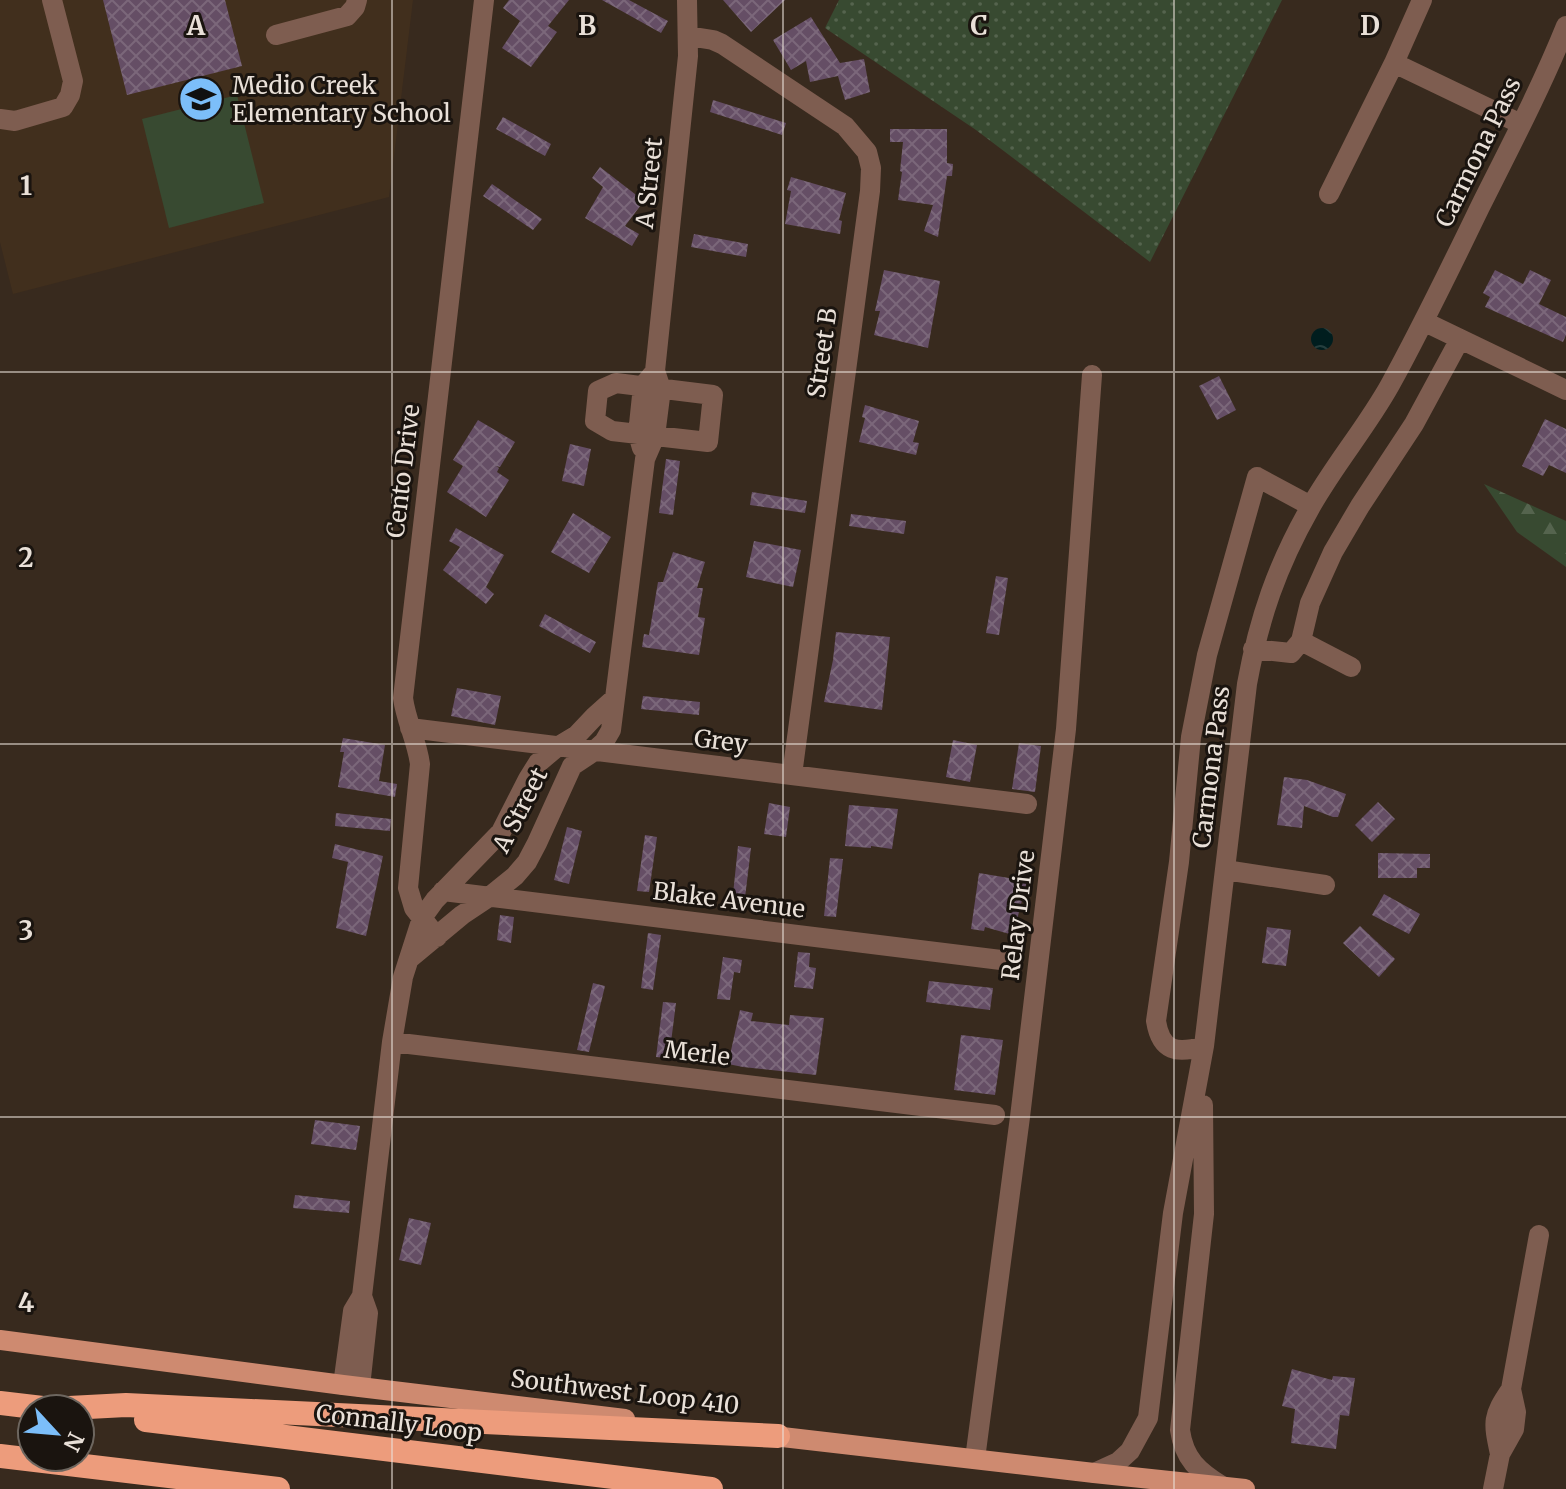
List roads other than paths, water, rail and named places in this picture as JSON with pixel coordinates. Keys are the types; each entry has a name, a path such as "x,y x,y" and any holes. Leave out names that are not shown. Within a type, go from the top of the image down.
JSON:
{"highway":[{"path":"96,1407 126,1405 778,1436"},
{"name":"Connally Loop","path":"96,1414 711,1489"},
{"path":"0,1456 278,1489"},
{"path":"217,1481 242,1489"}],"main road":[{"name":"Southwest Loop 410","path":"0,1340 352,1386 1245,1489"}],"street":[{"path":"0,119 15,121 63,107 70,95 73,81 52,0"},
{"path":"276,35 347,16 357,0"},
{"name":"Cento Drive","path":"437,937 414,908 408,888 420,764 403,698 484,0"},
{"name":"A Street","path":"409,959 515,876 537,843 572,766 604,742 611,730 645,459 688,56 687,0"},
{"path":"1329,194 1422,0"},
{"name":"Carmona Pass","path":"1094,1473 1118,1462 1130,1451 1148,1418 1173,1213 1204,1046 1247,684 1264,607 1311,506 1387,390 1425,322 1566,26"},
{"name":"Street B","path":"688,36 722,44 845,126 867,152 871,168 792,775"},
{"path":"1394,63 1521,124"},
{"path":"1425,322 1566,390"},
{"path":"1253,649 1291,653 1301,641 1310,603 1333,552 1414,424 1460,339"},
{"name":"Relay Drive","path":"975,1459 1066,729 1092,375"},
{"path":"653,382 713,395 708,442 612,431 595,421 598,391 616,383 653,382"},
{"path":"1204,1046 1190,1050 1171,1048 1158,1036 1156,1021 1179,862 1191,737 1207,655 1257,477 1311,506"},
{"path":"1301,641 1351,667"},
{"name":"A Street","path":"352,1386 368,1313 362,1296 392,1042 403,977 422,918 443,891 501,832 538,763 577,735 614,699"},
{"name":"Grey","path":"410,728 1027,804"},
{"path":"1225,870 1325,885"},
{"name":"Blake Avenue","path":"443,891 1009,961"},
{"name":"Merle","path":"392,1042 995,1115"},
{"name":"Carmona Pass","path":"1204,1046 1204,1214 1180,1430 1182,1446 1195,1466 1222,1486"},
{"path":"1493,1489 1500,1454 1494,1428 1496,1411 1511,1389 1539,1235"},
{"path":"1163,1299 1195,1303"}],"water":[{"path":"1322,328 1330,331 1333,339 1330,347 1322,350 1314,347 1311,339 1314,331"}],"place":[{"name":"Medio Creek Elementary School","path":"201,99"}]}
